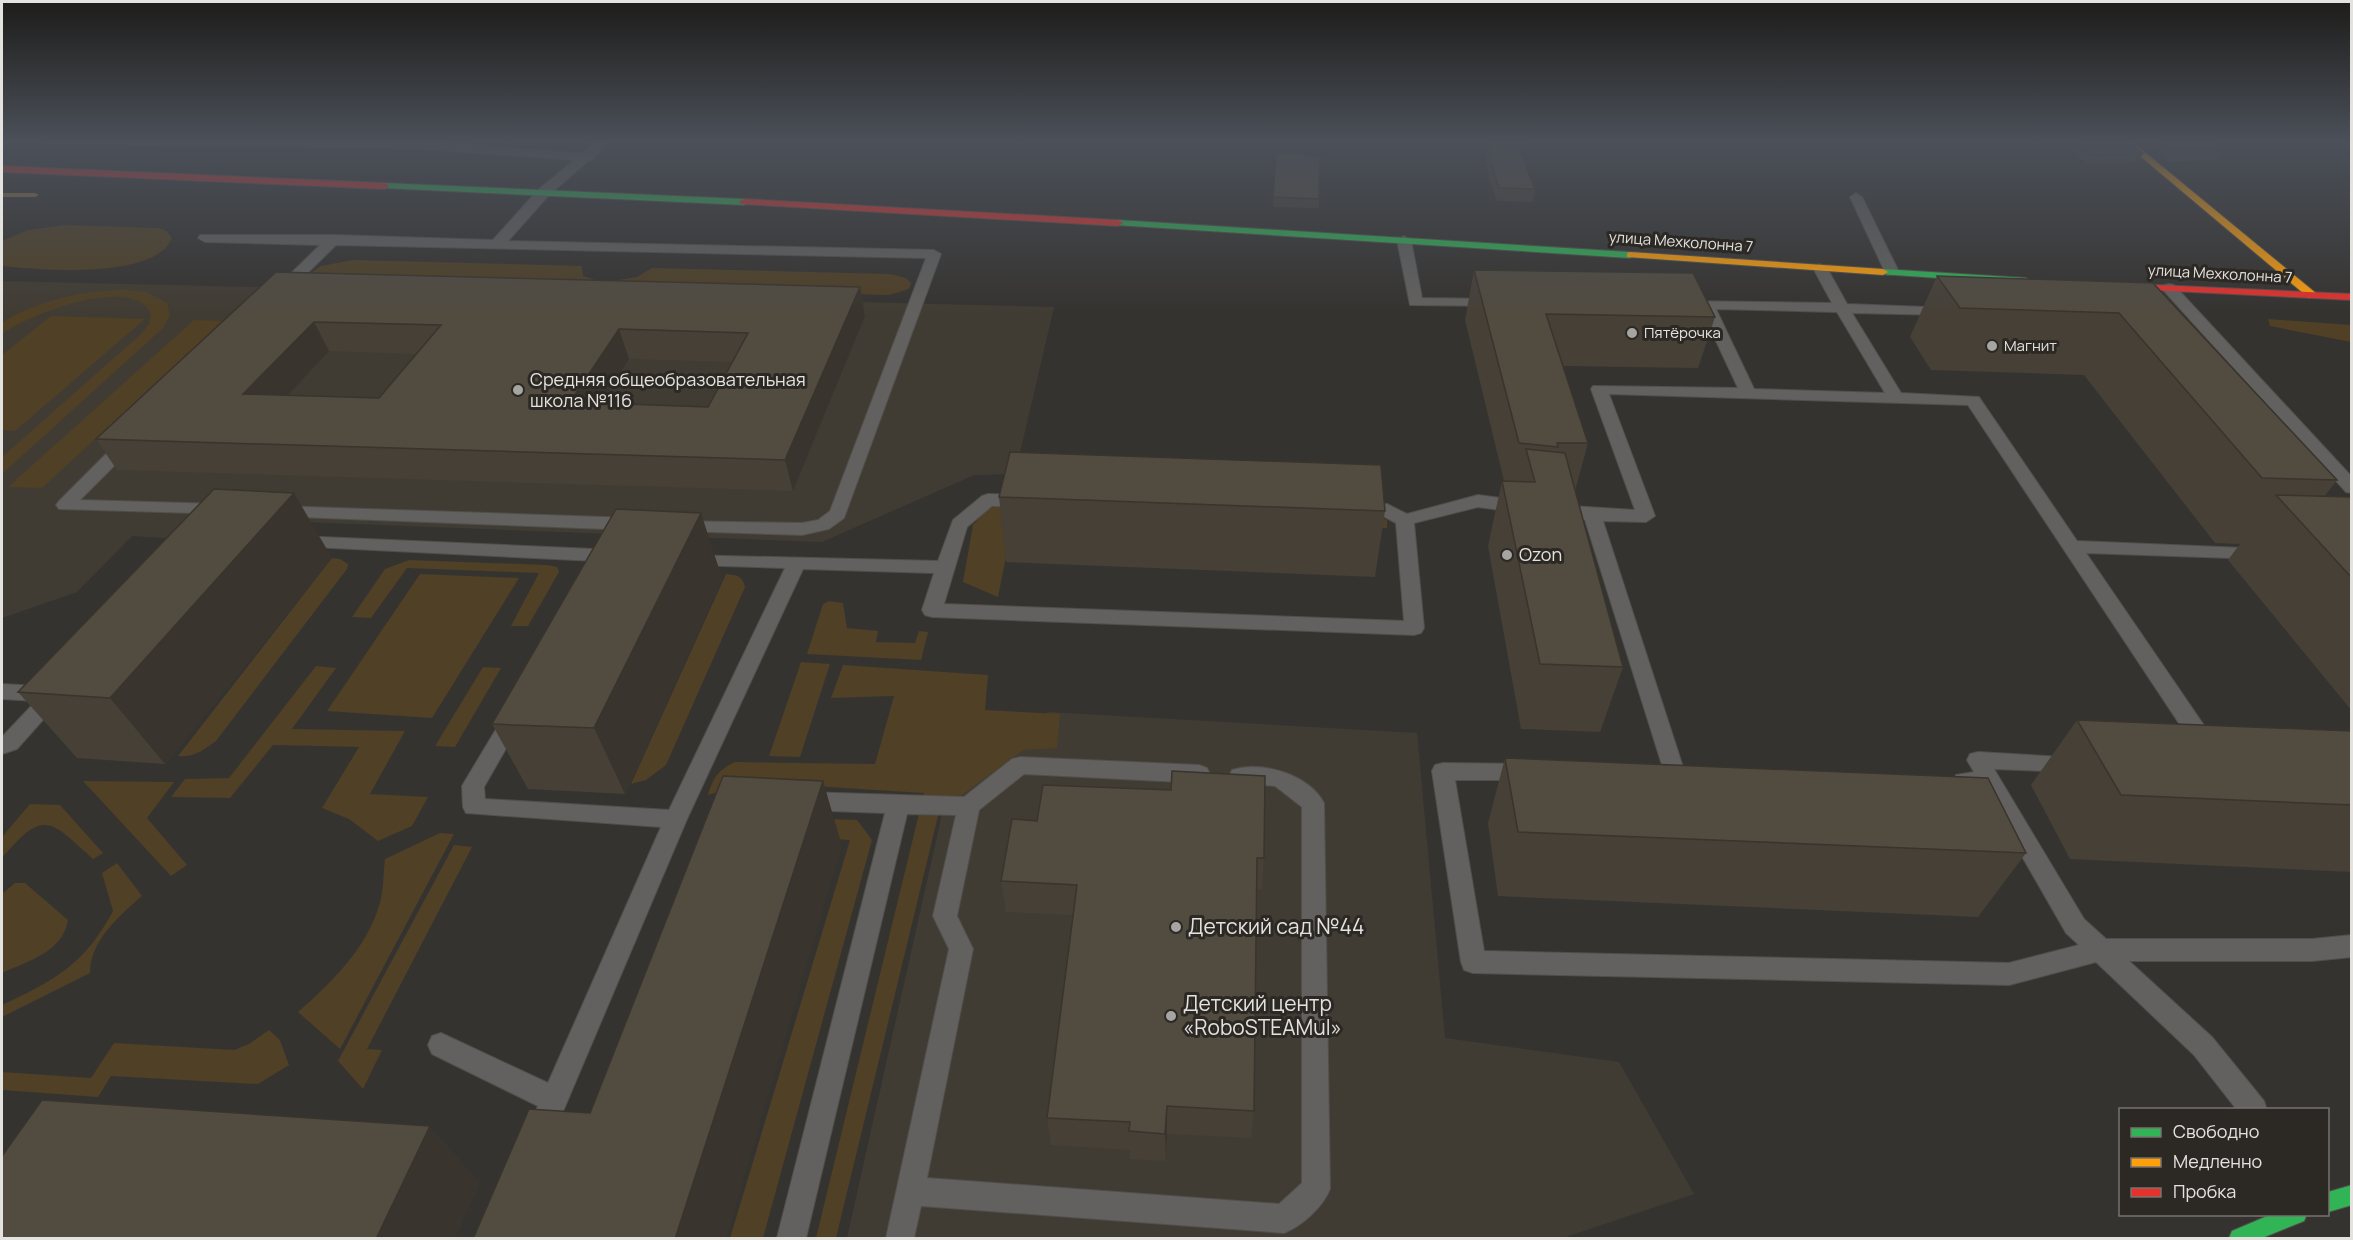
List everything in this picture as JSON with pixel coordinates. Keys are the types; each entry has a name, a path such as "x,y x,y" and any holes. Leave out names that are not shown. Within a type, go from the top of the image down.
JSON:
{"street":[{"name":"улица Мехколонна 7","path":"657,198 1404,240 2040,281"},
{"path":"2195,198 2313,296"},
{"name":"улица Мехколонна 7","path":"2097,285 2352,297"},
{"path":"2239,1239 2295,1216"}],"lane":[{"path":"498,243 539,198"},
{"path":"1856,198 1892,272"},
{"path":"141,429 65,505 802,529 823,525 838,514 934,254 334,239 205,238"},
{"path":"268,304 334,239"},
{"path":"1404,240 1415,302 1508,303"},
{"path":"1820,268 1896,398"},
{"path":"2169,288 2352,488"},
{"path":"1672,304 1960,312"},
{"path":"1707,305 1748,393"},
{"path":"1405,520 1414,628 932,610 958,524 988,500 1387,510 1405,520 1478,501 1592,515 1646,516 1599,389 1973,400 2215,760"},
{"path":"1592,515 1675,775"},
{"path":"279,541 633,557"},
{"path":"2072,547 2282,554"},
{"path":"597,576 609,556"},
{"path":"668,558 796,564 945,567"},
{"path":"532,1154 676,819 796,564"},
{"path":"2,746 9,743 72,678"},
{"path":"2,692 56,695"},
{"path":"526,696 473,786 474,807 676,819"},
{"path":"2092,764 1978,760 2075,926 2203,1046 2252,1108"},
{"path":"900,1239 910,1191 961,949 945,916 969,806 1020,765 1280,778 1313,803 1316,1190 1284,1218 910,1191"},
{"path":"1547,773 1443,771 1473,962 2009,974 2101,950 2312,950 2352,946"},
{"path":"1652,775 1708,776"},
{"path":"1939,780 1990,782"},
{"path":"779,800 969,806"},
{"path":"791,1239 893,833 897,805"},
{"path":"441,1045 555,1100"}],"shaded area":[{"path":"65,225 159,228 167,231 172,238 162,251 144,261 120,266 67,270 2,266 2,241 28,230"},
{"path":"353,260 582,266 583,276 596,280 591,287 309,274 321,266"},
{"path":"652,268 890,274 906,278 911,283 909,289 889,295 614,288 619,280 637,277"},
{"name":"Средняя общеобразовательная школа №116","path":"2,281 1054,307 1015,474 974,475 822,542 277,521 211,541 132,536 77,592 2,618"},
{"path":"125,290 147,292 167,303 170,315 163,328 2,474 2,457 140,335 149,324 151,314 140,302 124,297 102,298 55,309 2,334 2,322 30,308 61,298 93,292"},
{"path":"51,316 145,319 15,431 2,430 2,355"},
{"path":"2268,319 2351,325 2351,342 2270,326"},
{"path":"194,320 223,321 42,488 8,487"},
{"path":"989,507 1371,514 1387,520 1387,528 1013,521 998,597 963,582 973,525"},
{"path":"332,558 340,559 348,564 347,569 216,741 194,755 178,756"},
{"path":"409,560 547,565 557,567 559,572 528,626 511,626 539,573 407,568 371,618 352,617 385,569"},
{"path":"420,574 519,578 432,718 327,711"},
{"path":"726,574 739,577 745,587 666,765 646,780 631,784"},
{"path":"829,601 843,603 847,628 878,631 876,642 915,643 919,631 928,632 921,660 807,654 823,604"},
{"path":"801,662 830,664 800,757 769,756"},
{"path":"843,665 988,675 985,710 1060,714 1057,748 1023,750 939,812 836,1238 816,1238 924,793 764,783 742,785 708,795 717,775 735,762 875,764 894,696 831,698"},
{"path":"316,666 336,668 292,729 405,731 370,794 428,797 412,826 378,841 349,819 322,808 359,747 273,745 230,798 171,797 185,779 229,778"},
{"path":"483,667 501,668 455,747 435,746"},
{"name":"Детский сад №44","path":"1048,712 1417,733 1445,1038 1619,1062 1694,1194 1563,1238 847,1238 956,752"},
{"path":"83,781 174,782 147,818 187,865 171,876"},
{"path":"30,804 60,805 103,853 93,859 67,835 47,825 38,826 28,832 2,858 2,837"},
{"path":"738,815 857,820 872,840 763,1238 730,1238 850,840 743,834"},
{"path":"440,833 454,834 340,1049 298,1012 335,977 366,937 381,900 385,859"},
{"path":"454,845 472,847 367,1049 382,1050 363,1089 338,1061"},
{"path":"117,863 142,896 115,921 100,940 91,961 90,973 2,1017 2,1005 53,979 91,945 113,911 102,873"},
{"path":"15,883 25,883 68,920 65,931 52,948 2,973 2,894"},
{"path":"269,1030 280,1040 289,1065 258,1084 111,1076 98,1097 2,1090 2,1072 91,1078 114,1043 234,1050 249,1044"}],"building":[{"path":"1474,270 1693,273 1715,317 1546,314 1588,443 1557,443 1558,447 1519,443"},
{"path":"276,272 860,287 785,460 96,439","holes":["314,322 441,325 379,398 243,394","619,329 748,333 708,407 570,402"]},
{"path":"1937,276 2153,283 2337,480 2262,478 2119,313 1960,308"},
{"path":"1526,449 1565,453 1623,667 1540,664 1502,481 1535,482"},
{"path":"1010,452 1381,465 1385,511 999,497"},
{"path":"214,489 294,493 110,698 18,692"},
{"path":"2276,495 2352,497 2352,578"},
{"path":"616,509 701,513 594,728 492,724"},
{"path":"2077,720 2352,731 2352,805 2121,795"},
{"path":"1505,758 1988,778 2026,853 1518,832"},
{"path":"1172,771 1265,776 1264,858 1257,858 1254,1111 1167,1106 1165,1134 1129,1131 1130,1122 1047,1118 1077,885 1001,881 1012,819 1037,821 1043,785 1171,790"},
{"path":"723,776 823,781 675,1239 473,1239 529,1109 590,1113"},
{"path":"42,1100 430,1126 376,1239 2,1239 2,1156"}],"traffic: fast":[{"path":"651,198 744,202"},
{"path":"1118,223 1630,255"},
{"path":"1883,272 2026,281"},
{"path":"2329,1202 2352,1195"},
{"path":"2239,1238 2292,1216"}],"traffic: slow":[{"path":"2195,198 2313,296"},
{"path":"1630,255 1883,272"}],"traffic: jam":[{"path":"744,202 1118,223"},
{"path":"2114,286 2352,297"}],"place":[{"name":"Пятёрочка","path":"1632,333"},
{"name":"Магнит","path":"1992,346"},
{"name":"Средняя общеобразовательная школа №116","path":"518,390"},
{"name":"Ozon","path":"1507,555"},
{"name":"Детский сад №44","path":"1176,927"},
{"name":"Детский центр «RoboSTEAMul»","path":"1171,1016"}]}
